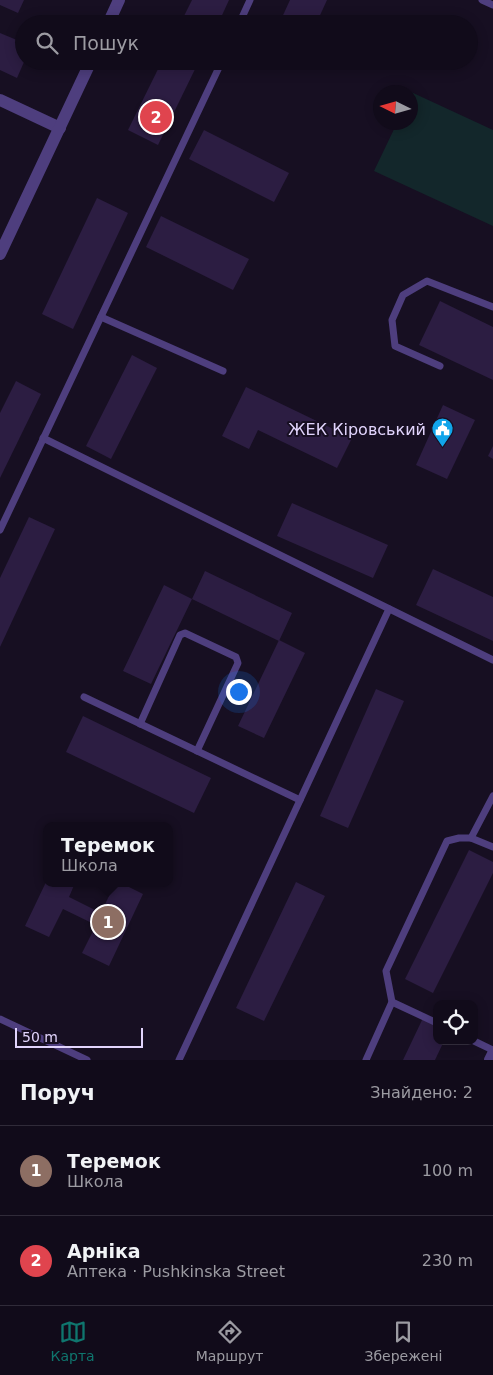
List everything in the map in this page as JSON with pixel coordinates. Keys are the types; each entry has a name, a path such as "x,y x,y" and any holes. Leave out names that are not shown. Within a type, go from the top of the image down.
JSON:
{"street":[{"path":"112,15 120,0"},
{"path":"0,254 87,70"},
{"path":"0,100 60,128"},
{"path":"490,1060 493,1054"}],"lane":[{"path":"243,15 250,0"},
{"path":"482,0 493,5"},
{"path":"0,530 218,70"},
{"path":"440,366 395,346 392,320 403,296 427,282 493,307"},
{"path":"100,317 222,371"},
{"path":"43,438 493,660"},
{"path":"179,1060 389,609"},
{"path":"140,724 180,635 185,633 236,657 238,663 197,751"},
{"path":"84,697 300,800"},
{"path":"472,838 493,796"},
{"path":"366,1060 392,1002 386,971 447,841 459,838 472,838 493,847"},
{"path":"392,1002 433,1021"},
{"path":"0,1018 87,1060"},
{"path":"478,1043 493,1050"}],"green space":[{"path":"418,95 493,130 493,226 374,171 394,130 418,130"}],"building":[{"path":"0,0 24,0 18,13 0,5"},
{"path":"192,0 229,0 222,15 184,15"},
{"path":"290,0 327,0 320,15 283,15"},
{"path":"0,33 15,39 15,70 20,70 17,78 0,70"},
{"path":"158,70 195,70 158,145 128,130"},
{"path":"204,130 289,173 274,202 189,159"},
{"path":"97,198 128,213 73,329 42,314"},
{"path":"161,216 249,259 233,290 146,247"},
{"path":"440,301 493,327 493,380 419,345"},
{"path":"132,355 157,368 111,459 86,446"},
{"path":"16,381 41,394 0,478 0,413"},
{"path":"246,387 352,438 337,468 258,430 249,449 222,436"},
{"path":"443,405 475,420 447,479 416,465"},
{"path":"493,446 493,459 488,456"},
{"path":"292,503 388,545 373,578 277,536"},
{"path":"29,517 55,529 0,647 0,578"},
{"path":"433,569 493,597 493,641 416,605"},
{"path":"205,571 292,613 279,641 192,599"},
{"path":"164,585 192,599 151,684 123,671"},
{"path":"279,640 305,653 264,738 238,726"},
{"path":"376,689 404,701 348,828 320,816"},
{"path":"83,716 211,778 194,813 66,752"},
{"path":"469,850 493,862 493,873 433,993 405,979"},
{"path":"296,882 325,896 264,1021 236,1008"},
{"path":"44,887 73,887 69,897 101,913 113,887 129,887 143,894 109,966 82,953 96,925 63,909 49,937 25,926"},
{"path":"423,1018 433,1023 433,1045 442,1045 435,1060 403,1060"}],"place":[{"name":"Арніка","path":"156,117"},
{"name":"ЖЕК Кіровський","path":"442,448"},
{"name":"Теремок","path":"108,922"}]}
